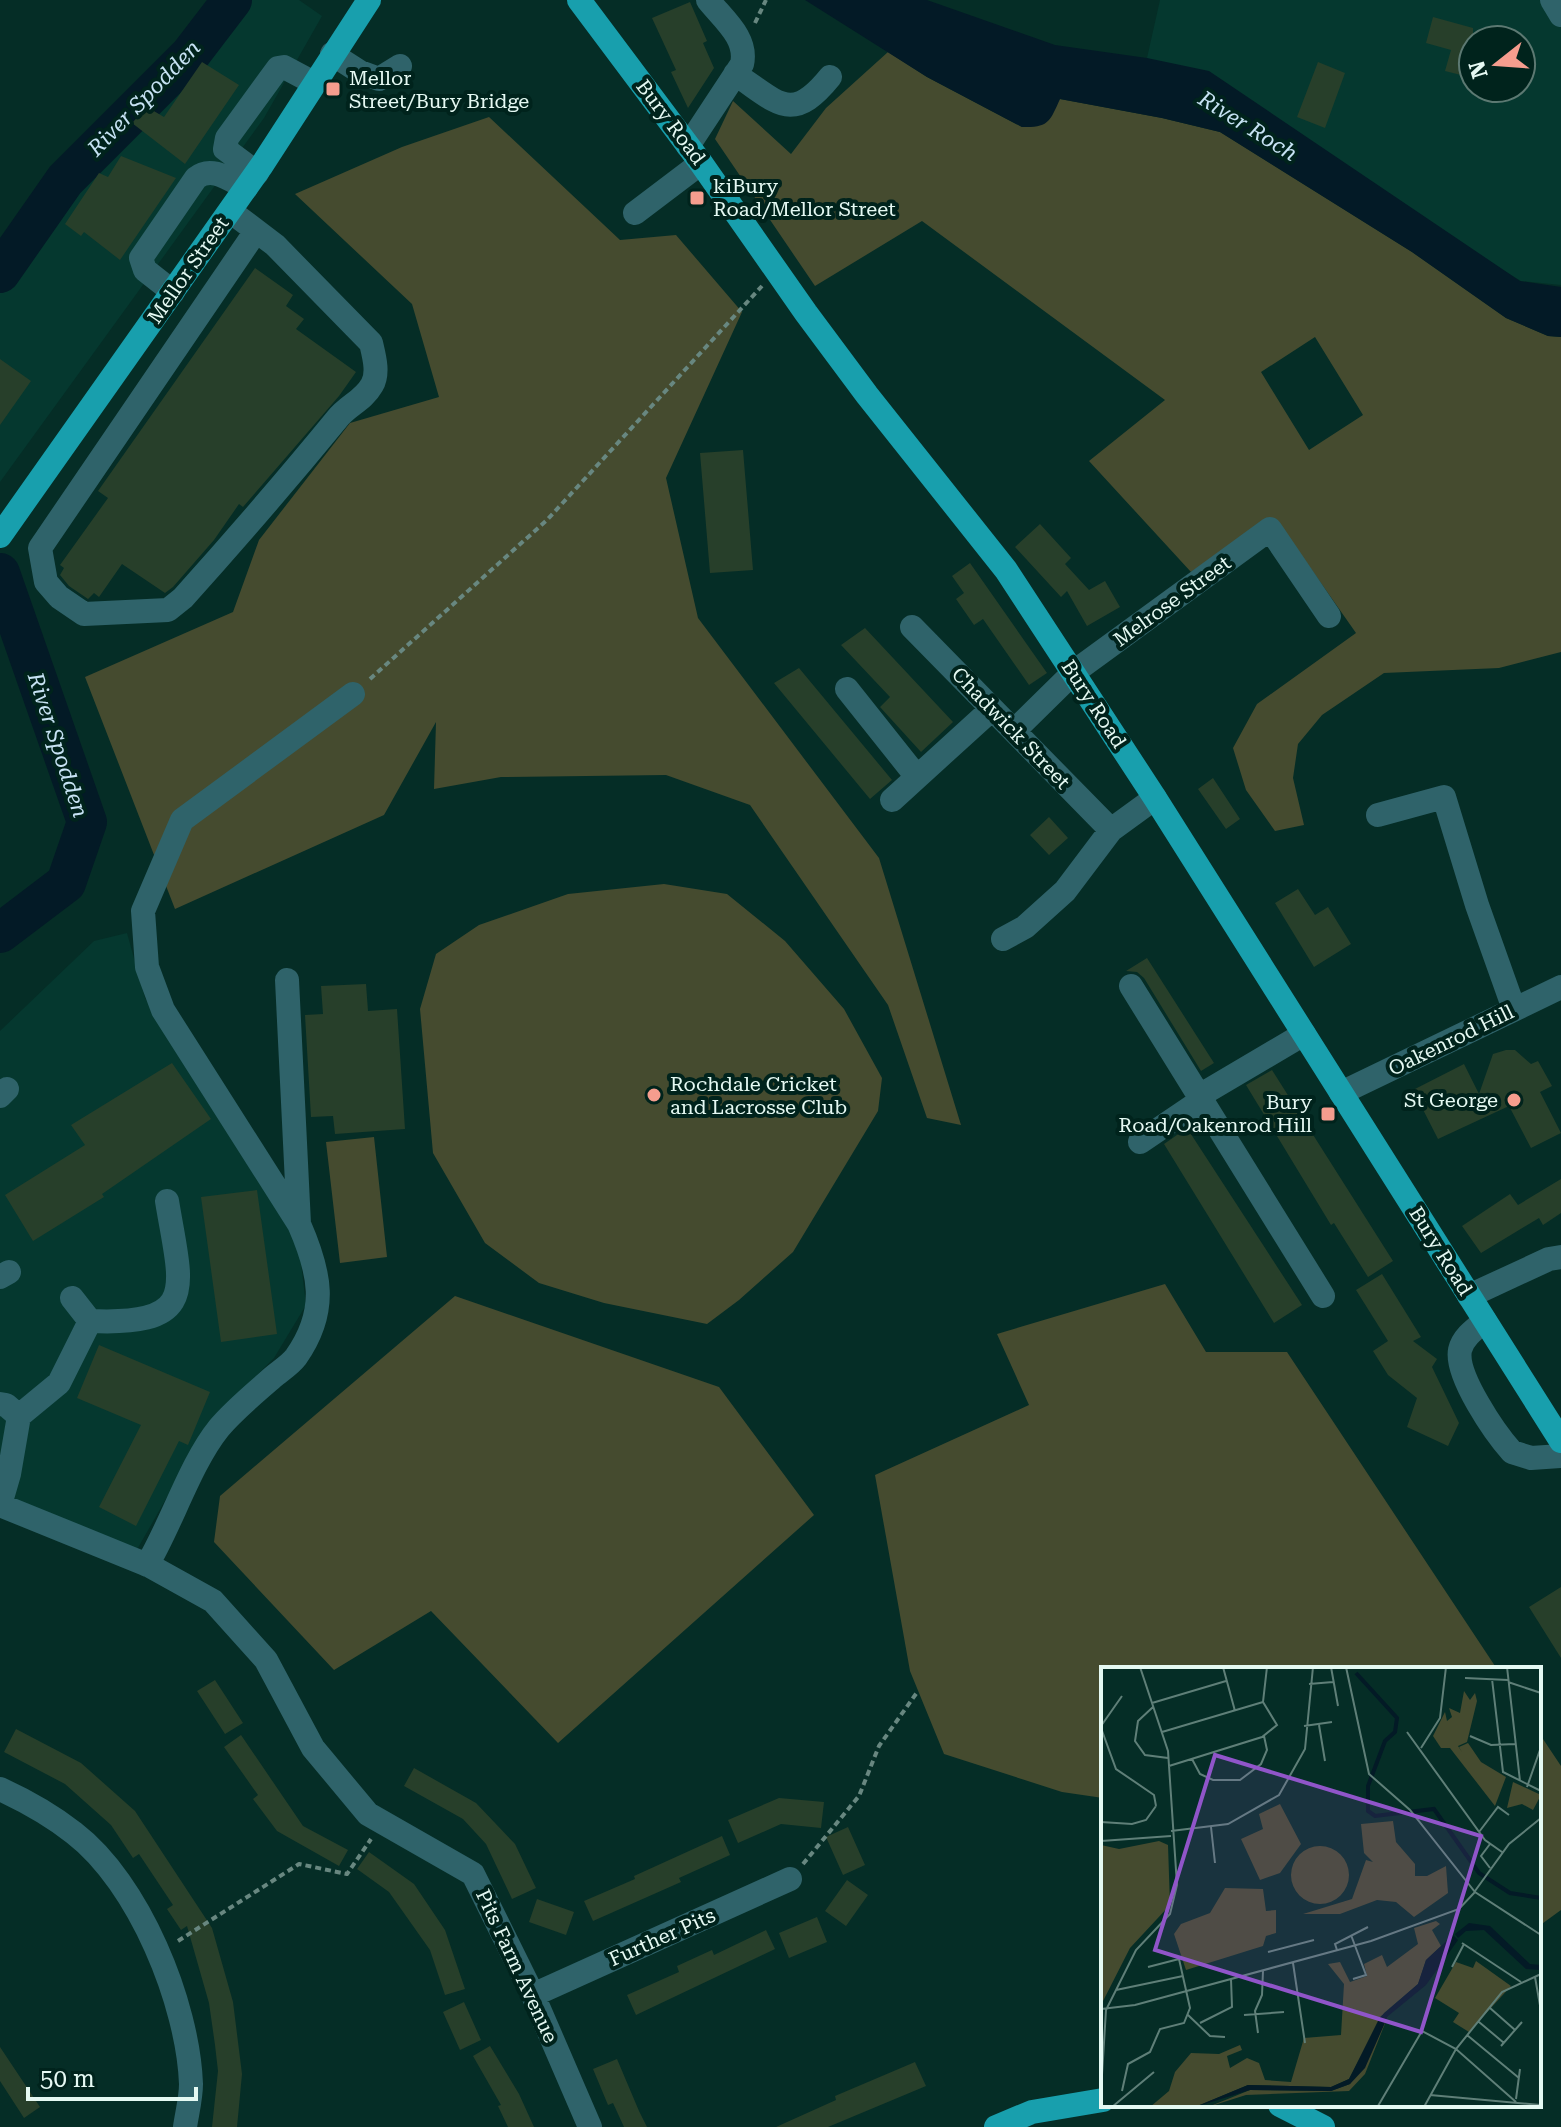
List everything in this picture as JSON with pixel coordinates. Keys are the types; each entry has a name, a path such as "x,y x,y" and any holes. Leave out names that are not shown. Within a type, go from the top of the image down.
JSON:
{"main road":[{"name":"Mellor Street","path":"0,536 252,180 369,0"},
{"name":"Bury Road","path":"579,0 695,154 867,395 1006,570 1155,798 1561,1441"},
{"path":"996,2127 1032,2112 1101,2100"},
{"path":"1284,2107 1323,2127"}],"street":[{"path":"635,213 695,154 742,64 743,46 708,0"},
{"path":"1546,3 1561,15"},
{"path":"332,54 360,72 379,79 400,66"},
{"path":"252,180 225,149 227,138 278,68 284,67 314,83"},
{"path":"735,74 780,104 789,106 798,105 815,95 830,77"},
{"path":"173,292 145,270 141,258 196,178 212,171 252,180"},
{"path":"230,211 275,245 371,343 375,363 374,382 363,399 342,413 260,513 183,598 168,610 84,614 59,597 46,582 40,548 256,231"},
{"path":"67,441 98,462"},
{"name":"Melrose Street","path":"1014,731 1074,672 1270,529 1329,616"},
{"name":"Chadwick Street","path":"912,627 1111,830"},
{"path":"847,689 917,777"},
{"path":"149,1565 201,1457 219,1428 295,1358 313,1324 320,1299 313,1257 299,1224 163,1010 147,967 143,911 182,820 353,694"},
{"path":"892,800 992,709"},
{"path":"1378,815 1444,797 1477,905 1514,1009"},
{"path":"1003,939 1025,927 1065,891 1111,830 1155,798"},
{"path":"287,980 299,1224"},
{"path":"1131,986 1323,1296"},
{"name":"Oakenrod Hill","path":"1341,1093 1561,987"},
{"path":"1140,1142 1200,1098 1304,1034"},
{"path":"72,1298 90,1321 149,1318 169,1308 179,1293 178,1265 167,1201"},
{"path":"1469,1296 1549,1259 1561,1257"},
{"path":"0,1505 9,1474 10,1410 59,1383 90,1321"},
{"path":"1485,1321 1465,1338 1460,1354 1462,1371 1474,1394 1512,1452 1531,1458 1561,1456"},
{"name":"Pits Farm Avenue","path":"0,1505 149,1565 213,1601 266,1660 313,1748 368,1814 473,1874 533,1995 590,2127"},
{"path":"0,1789 35,1806 77,1834 127,1889 159,1953 183,2025 191,2086 185,2127"},
{"name":"Further Pits","path":"533,1995 790,1879"}],"path":[{"path":"353,694 547,520 776,270"},
{"path":"790,1879 859,1796 879,1746 918,1691"},
{"path":"159,1953 299,1864 347,1874 382,1822"}],"shaded area":[{"path":"246,0 299,0 322,16 264,118 0,482 0,290 46,217 147,107 200,59"},
{"path":"1160,0 1561,0 1561,285 1521,281 1147,58"},
{"path":"888,52 927,77 1022,127 1060,99 1220,132 1412,252 1506,318 1548,336 1561,337 1561,652 1499,668 1384,673 1322,715 1298,744 1293,778 1304,825 1275,831 1246,790 1233,748 1257,704 1356,633 1276,519 1191,572 1089,461 1165,400 922,221 815,286 715,139 733,101 791,154 826,108","holes":["1315,337 1363,415 1309,450 1261,372"]},
{"path":"489,117 620,240 676,235 742,312 666,478 698,618 879,858 961,1125 927,1118 888,1005 750,805 666,775 501,777 434,789 436,722 384,815 175,909 85,677 233,612 259,540 350,423 439,397 412,304 295,194 402,147"},
{"name":"Rochdale Cricket and Lacrosse Club","path":"664,884 727,894 785,941 844,1009 882,1078 878,1111 793,1252 707,1324 604,1303 539,1283 485,1243 433,1153 420,1009 436,954 479,925 568,894"},
{"path":"127,933 145,998 279,1206 299,1246 306,1305 274,1358 210,1422 135,1553 0,1499 0,1031 94,941"},
{"path":"374,1137 387,1257 340,1263 326,1142"},
{"path":"1165,1284 1206,1352 1287,1352 1496,1667 1101,1667 1101,1798 1062,1792 944,1754 910,1671 875,1475 1029,1405 997,1334"},
{"path":"455,1296 719,1387 814,1515 558,1743 431,1611 334,1670 214,1542 220,1496"},
{"path":"1541,1736 1561,1766 1561,1910 1541,1925"}],"water":[{"name":"River Roch","path":"805,0 927,0 1055,45 1147,58 1209,71 1520,281 1561,287 1561,337 1548,336 1506,318 1412,252 1220,132 1060,99 1047,122 1022,127 927,77"}],"building":[{"path":"690,2 707,41 703,43 714,68 688,108 671,72 676,70 652,18"},
{"path":"1433,17 1458,24 1457,74 1445,71 1451,50 1426,43"},
{"path":"202,62 239,85 185,164 132,123 147,107 164,117"},
{"path":"1318,62 1345,73 1325,128 1297,117"},
{"path":"121,156 176,178 120,260 84,232 81,236 65,224 99,173 108,177"},
{"path":"255,268 293,295 286,306 304,319 296,329 356,372 243,507 239,504 214,540 173,587 165,593 122,564 99,597 94,593 88,599 69,586 60,575 64,568 60,565 108,498 98,491"},
{"path":"0,359 31,381 0,425"},
{"path":"743,450 753,570 710,573 700,453"},
{"path":"1040,524 1071,558 1065,564 1089,590 1105,581 1120,607 1087,626 1067,591 1061,597 1015,547"},
{"path":"970,563 1047,673 1029,685 983,619 974,625 956,599 964,593 952,576"},
{"path":"865,628 953,722 921,752 880,707 890,697 841,645"},
{"path":"799,668 892,780 870,799 774,683"},
{"path":"1213,778 1240,819 1226,829 1198,789"},
{"path":"1049,817 1068,838 1049,855 1030,835"},
{"path":"1298,889 1315,915 1328,907 1351,944 1314,967 1275,903"},
{"path":"1147,958 1214,1063 1201,1071 1144,978 1137,972 1126,971"},
{"path":"366,984 368,1011 397,1009 405,1129 335,1134 333,1116 311,1117 305,1015 323,1014 321,986"},
{"path":"1515,1050 1531,1064 1538,1061 1552,1086 1540,1092 1561,1133 1531,1148 1509,1106 1438,1139 1413,1090 1464,1064 1479,1094 1493,1054"},
{"path":"172,1063 211,1119 102,1194 104,1197 33,1241 5,1195 85,1145 71,1125"},
{"path":"1272,1070 1393,1261 1368,1277 1334,1223 1331,1225 1246,1085"},
{"path":"1187,1128 1302,1305 1274,1323 1164,1144"},
{"path":"1561,1179 1561,1213 1543,1225 1539,1218 1481,1253 1462,1226 1510,1194 1518,1205"},
{"path":"257,1190 277,1334 221,1342 201,1197"},
{"path":"1382,1274 1421,1337 1413,1341 1437,1359 1432,1367 1459,1423 1448,1446 1407,1427 1417,1398 1388,1375 1373,1351 1388,1341 1356,1290"},
{"path":"99,1345 210,1392 188,1445 179,1441 136,1526 99,1507 141,1425 77,1398"},
{"path":"1561,1587 1561,1658 1529,1607"},
{"path":"215,1680 243,1723 225,1734 197,1691"},
{"path":"16,1729 81,1763 135,1811 212,1928 233,2002 242,2074 237,2127 212,2127 218,2071 215,2045 209,2003 187,1926 181,1930 167,1909 173,1905 139,1854 133,1858 111,1825 65,1784 4,1752"},
{"path":"241,1735 303,1826 348,1850 339,1866 277,1831 253,1799 258,1795 224,1747"},
{"path":"414,1768 476,1803 515,1844 536,1888 512,1899 486,1844 463,1819 404,1786"},
{"path":"779,1798 824,1802 821,1828 781,1824 738,1843 728,1820"},
{"path":"848,1827 865,1865 843,1875 826,1837"},
{"path":"722,1836 730,1855 679,1878 681,1882 593,1921 584,1901"},
{"path":"369,1852 414,1884 445,1930 465,1989 445,1995 430,1950 389,1892 357,1869"},
{"path":"847,1880 868,1895 846,1926 825,1911"},
{"path":"537,1899 574,1912 566,1935 529,1922"},
{"path":"817,1917 827,1942 789,1958 779,1933"},
{"path":"766,1930 775,1949 636,2015 627,1995 679,1972 677,1966 712,1950 714,1955"},
{"path":"464,2002 481,2040 460,2050 443,2012"},
{"path":"490,2046 519,2094 534,2127 508,2127 498,2106 501,2105 473,2056"},
{"path":"0,2047 40,2107 24,2118 0,2081"},
{"path":"617,2059 647,2127 624,2127 613,2103 608,2105 593,2069"},
{"path":"915,2062 926,2086 828,2127 776,2127 836,2100 835,2096"}],"waterway":[{"name":"River Spodden","path":"0,273 65,180 190,55 232,0"},
{"name":"River Spodden","path":"0,573 87,822 66,883 0,933"}],"place":[{"name":"Mellor Street/Bury Bridge","path":"333,89"},
{"name":"kiBury Road/Mellor Street","path":"697,198"},
{"name":"Rochdale Cricket and Lacrosse Club","path":"654,1095"},
{"name":"St George","path":"1514,1100"},
{"name":"Bury Road/Oakenrod Hill","path":"1328,1114"}]}
